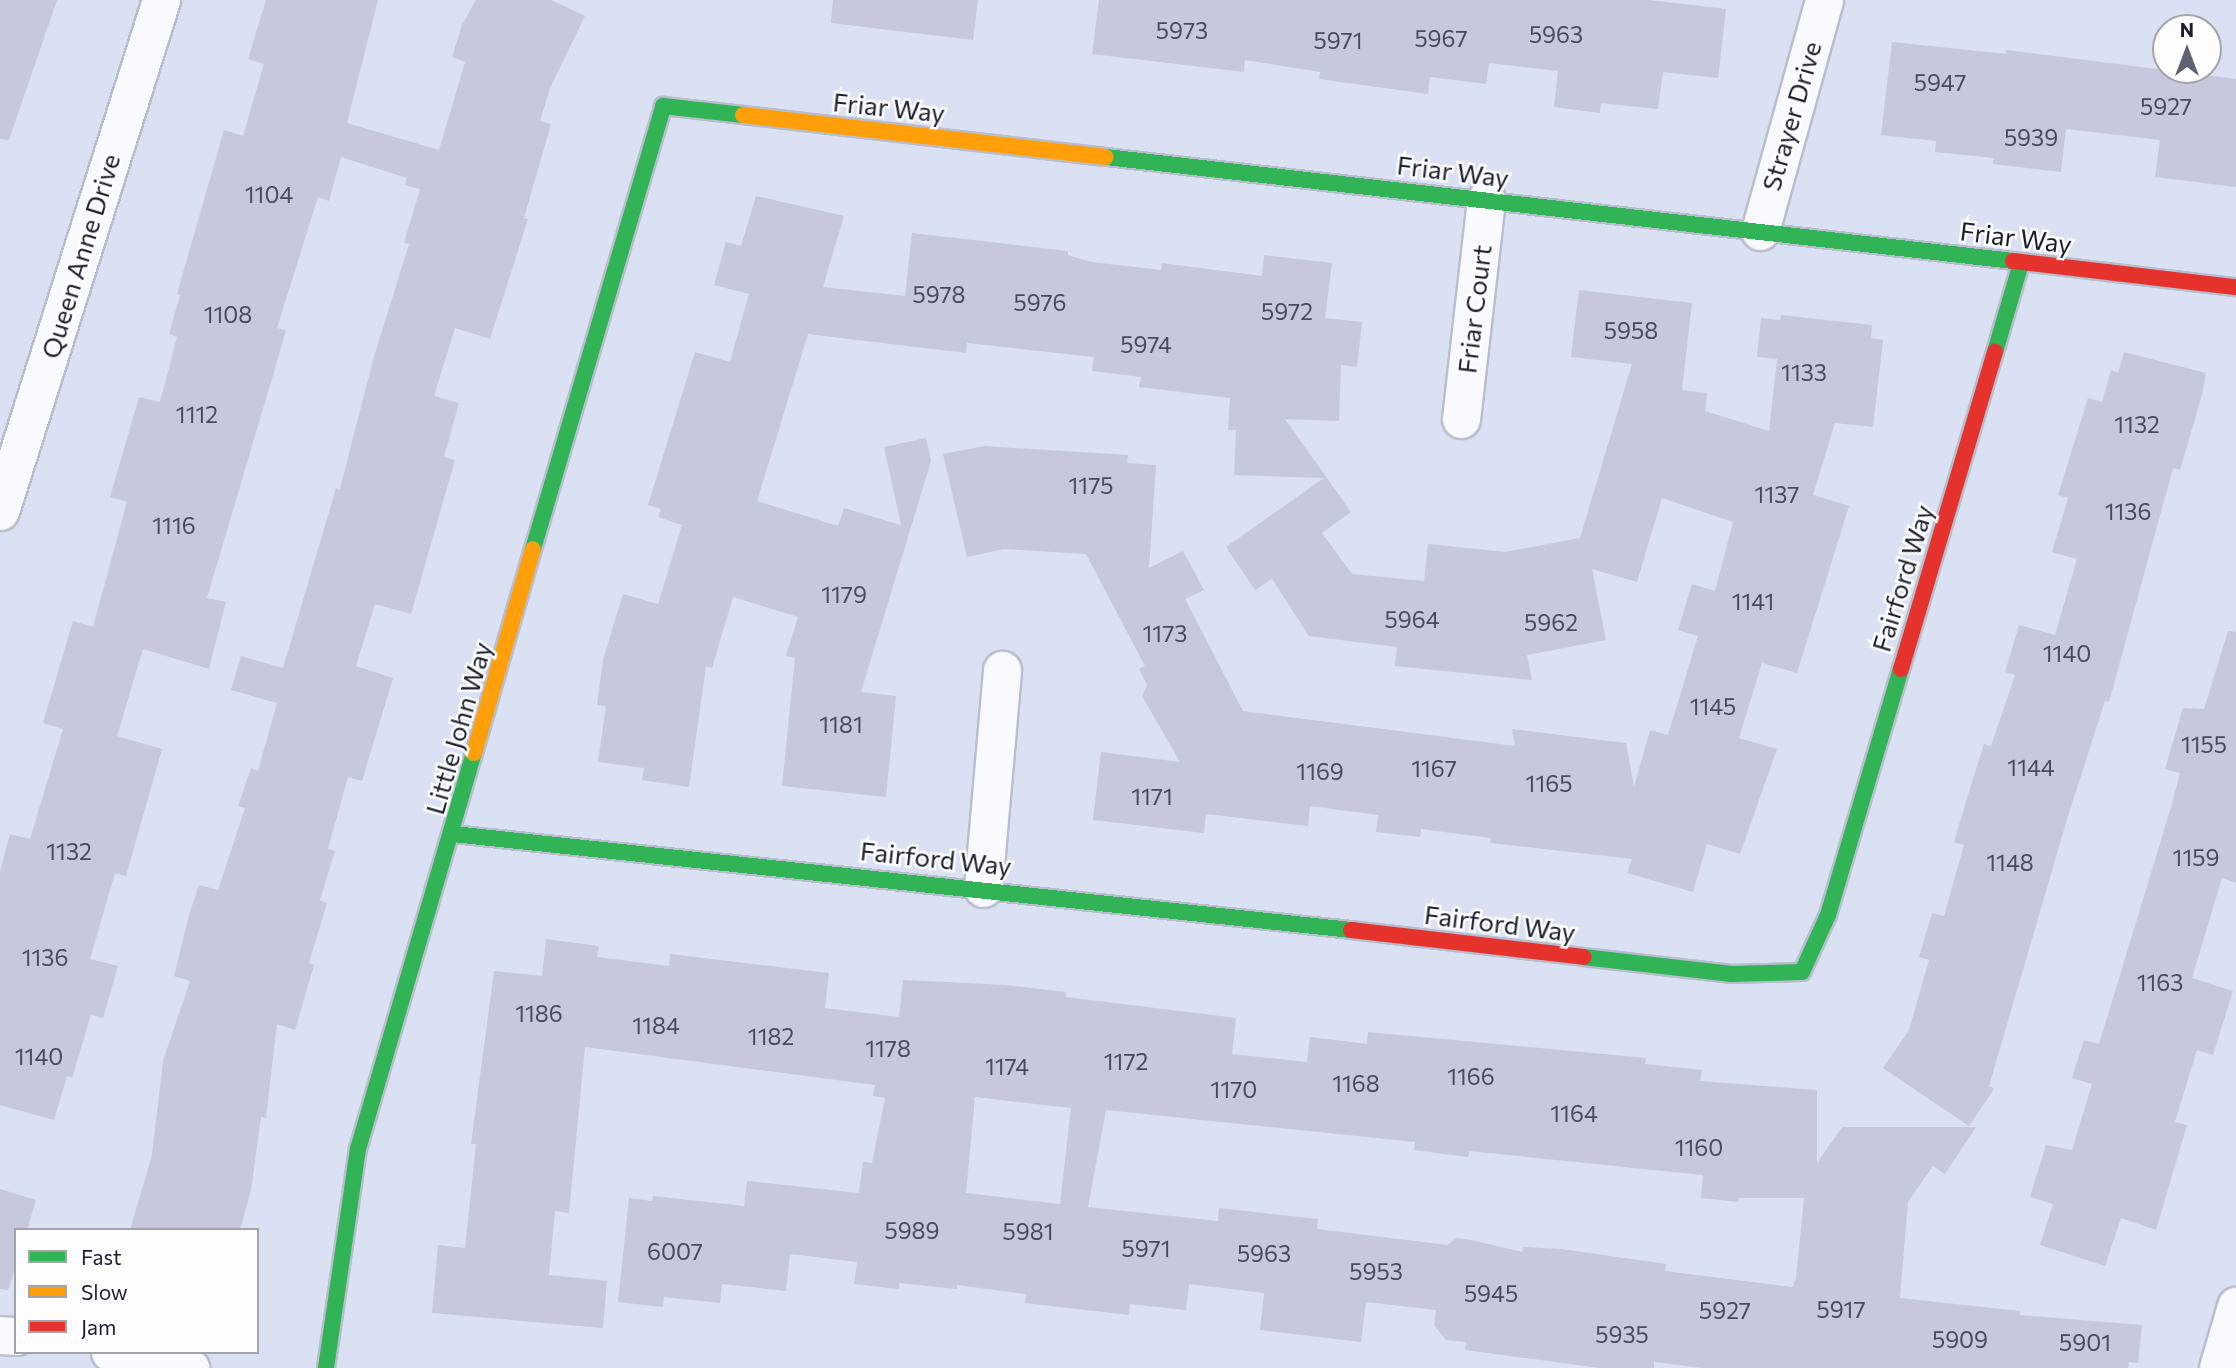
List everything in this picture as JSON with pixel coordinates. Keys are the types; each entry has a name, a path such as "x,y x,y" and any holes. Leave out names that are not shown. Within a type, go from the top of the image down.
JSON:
{"street":[{"name":"Queen Anne Drive","path":"0,511 161,0"},
{"name":"Strayer Drive","path":"1759,231 1824,0"},
{"name":"Friar Way","path":"663,106 2236,286"},
{"name":"Little John Way","path":"326,1368 358,1149 453,834 663,106"},
{"name":"Friar Court","path":"1461,419 1486,199"},
{"name":"Fairford Way","path":"453,834 983,888 1732,974 1802,972 1822,934 2021,262"},
{"path":"983,888 1002,670"},
{"path":"2217,1368 2236,1306"},
{"path":"120,1354 190,1368"}],"building":[{"path":"0,0 57,0 9,140 0,139"},
{"path":"266,0 378,0 347,123 439,150 465,62 452,57 462,25 476,0 551,0 585,16 550,88 540,121 551,124 524,218 528,219 490,339 455,328 434,396 459,403 444,457 455,460 411,614 375,604 356,666 393,678 362,781 348,777 328,849 335,851 320,900 327,903 309,963 314,965 295,1030 277,1024 266,1118 261,1117 251,1190 241,1228 131,1228 152,1155 163,1061 190,981 174,976 189,915 199,885 218,890 245,808 238,806 251,768 258,771 277,703 231,690 241,656 283,668 336,488 340,489 373,360 409,244 404,243 420,189 405,185 407,178 341,157 329,201 318,197 277,328 286,330 207,598 226,602 209,669 143,649 117,736 162,749 126,876 115,873 90,959 118,966 103,1018 91,1015 72,1078 67,1076 54,1120 0,1105 0,872 10,834 30,839 63,729 43,723 73,621 93,627 127,502 110,497 139,397 160,402 177,337 169,334 180,295 177,294 224,130 243,136 264,64 248,59"},
{"path":"833,0 978,0 973,40 831,23"},
{"path":"1099,0 1649,0 1726,9 1718,78 1663,72 1658,109 1601,103 1600,113 1554,107 1558,71 1489,63 1486,84 1430,77 1428,94 1319,79 1320,72 1245,60 1244,72 1092,54"},
{"path":"1892,42 2006,54 2006,50 2152,68 2152,84 2222,84 2222,77 2236,79 2236,187 2155,177 2160,140 2066,129 2061,172 1993,164 1994,158 1935,152 1936,141 1881,135"},
{"path":"756,196 844,216 823,287 905,296 912,233 1068,251 1068,255 1091,262 1161,270 1162,263 1262,276 1264,255 1332,263 1325,318 1362,322 1357,367 1341,365 1339,421 1285,419 1351,512 1322,533 1352,574 1424,581 1428,544 1505,552 1580,538 1632,364 1571,357 1579,290 1692,303 1682,390 1707,393 1705,411 1769,431 1777,359 1757,357 1761,318 1780,320 1781,315 1872,325 1871,338 1883,340 1873,427 1835,423 1813,495 1849,506 1797,673 1762,663 1739,738 1777,749 1740,854 1707,844 1693,892 1627,873 1632,859 1490,843 1491,838 1421,829 1420,837 1376,832 1378,815 1310,806 1308,826 1206,814 1204,833 1093,820 1101,752 1180,762 1142,696 1147,685 1139,669 1145,666 1086,554 1004,549 967,557 943,454 984,446 1128,455 1127,463 1156,465 1149,568 1183,551 1204,590 1185,599 1243,711 1515,746 1512,729 1626,743 1634,787 1650,730 1668,735 1698,636 1678,630 1692,584 1715,591 1733,522 1662,498 1637,582 1592,569 1606,640 1527,655 1532,680 1395,666 1397,647 1309,636 1272,579 1255,590 1226,547 1324,478 1234,475 1236,430 1228,430 1230,398 1139,387 1141,377 1092,371 1094,357 967,343 966,353 808,334 757,501 838,526 844,508 901,525 884,447 926,438 931,461 861,692 896,696 886,797 782,786 795,658 786,656 798,617 733,597 712,668 706,666 689,787 642,780 644,768 598,762 606,706 597,705 603,660 623,594 658,604 682,525 658,517 661,509 648,505 695,352 730,362 749,294 714,285 726,242 741,246"},
{"path":"2124,352 2206,373 2202,395 2180,470 2173,468 2109,702 2105,701 2068,816 1989,1086 1994,1089 1969,1126 1883,1068 1909,1030 1929,960 1919,957 1932,913 1944,916 1964,845 1954,842 1984,744 1991,746 2015,675 2005,672 2019,625 2055,635 2077,559 2052,552 2068,498 2058,495 2088,398 2102,402 2111,370 2118,373"},
{"path":"2228,631 2236,632 2236,883 2222,878 2192,978 2233,991 2213,1055 2197,1050 2175,1122 2187,1125 2156,1230 2121,1218 2105,1266 2040,1245 2053,1204 2030,1197 2046,1145 2072,1150 2092,1084 2072,1078 2084,1040 2099,1044 2172,804 2180,773 2165,769 2183,708 2204,709"},
{"path":"546,939 599,946 597,957 669,966 670,954 829,973 825,1008 899,1017 903,980 1006,985 1066,992 1066,997 1236,1018 1232,1054 1307,1062 1310,1037 1367,1044 1368,1032 1646,1058 1645,1064 1702,1070 1700,1081 1817,1090 1817,1163 1842,1127 1976,1127 1945,1174 1933,1166 1908,1202 1900,1298 2020,1311 2020,1315 2142,1325 2138,1363 2129,1362 2128,1368 1702,1368 1654,1362 1654,1368 1600,1368 1465,1350 1466,1342 1446,1340 1434,1325 1436,1310 1366,1302 1361,1342 1260,1330 1264,1293 1189,1284 1186,1310 1130,1304 1129,1315 1025,1303 1026,1294 957,1285 957,1289 899,1283 899,1289 854,1284 857,1262 790,1254 786,1291 722,1284 720,1303 664,1297 663,1307 618,1302 629,1198 652,1201 653,1196 744,1206 747,1181 859,1193 863,1162 872,1163 885,1098 873,1096 875,1085 585,1047 569,1213 555,1211 549,1275 607,1281 603,1328 432,1313 438,1245 465,1248 476,1144 471,1144 494,971 542,976","holes":["975,1097 1071,1108 1060,1204 966,1193","1106,1110 1415,1142 1414,1150 1468,1157 1469,1151 1703,1175 1701,1198 1738,1202 1739,1198 1804,1198 1796,1278 1793,1287 1665,1271 1666,1264 1561,1249 1523,1247 1522,1252 1457,1238 1447,1245 1317,1229 1318,1219 1219,1208 1218,1221 1088,1207"]},
{"path":"0,1189 36,1200 28,1228 14,1228 14,1272 8,1290 0,1289"}],"traffic: fast":[{"path":"533,549 663,106 743,115"},
{"path":"1106,157 2013,261"},
{"path":"1995,352 2021,263"},
{"path":"1583,957 1732,974 1802,972 1828,915 1901,669"},
{"path":"326,1368 358,1149 474,753"},
{"path":"453,834 1351,930"}],"traffic: slow":[{"path":"743,115 1106,157"},
{"path":"474,753 533,549"}],"traffic: jam":[{"path":"2013,261 2236,287"},
{"path":"1901,669 1995,352"},
{"path":"1351,930 1583,957"}]}
